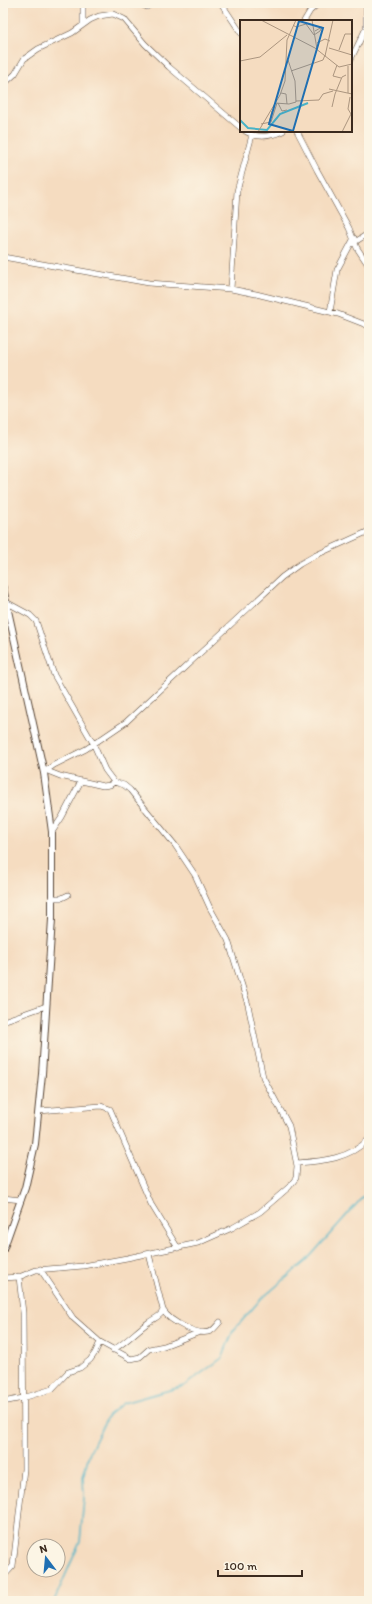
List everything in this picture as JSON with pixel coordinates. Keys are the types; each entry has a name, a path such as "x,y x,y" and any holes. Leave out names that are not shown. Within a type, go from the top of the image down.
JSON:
{"street":[{"path":"83,3 83,25"},
{"path":"138,3 147,7 152,3"},
{"path":"305,20 310,11 319,3"},
{"path":"352,57 366,28 366,3"},
{"path":"222,4 240,31"},
{"path":"3,85 13,76 24,59 33,52 58,38 72,33 96,17 109,14 124,19 159,58 240,127"},
{"path":"247,132 258,137 270,136 280,132"},
{"path":"298,132 355,240 357,248 369,266"},
{"path":"231,289 237,191 252,135"},
{"path":"330,312 337,270 355,240 369,233"},
{"path":"3,257 149,283 231,289 330,312 369,326"},
{"path":"45,770 86,749 126,722 207,645 282,577 314,556 369,531"},
{"path":"3,588 45,770 52,832 52,919 35,1144 25,1188 3,1250"},
{"path":"3,1278 19,1277 40,1270 83,1266 198,1243 248,1220 260,1212 274,1201 296,1178 297,1172 297,1163 288,1122 278,1107 263,1077 244,991 232,951 223,930 210,908 199,882 175,845 130,790 114,782 105,770 94,743 54,675 36,621 30,615 6,602"},
{"path":"45,770 60,776 103,786 114,782"},
{"path":"52,832 62,817 81,781"},
{"path":"52,898 59,898 68,895"},
{"path":"3,1021 46,1006"},
{"path":"38,1111 101,1106 110,1109 151,1204 178,1248"},
{"path":"297,1163 342,1157 359,1148 369,1139"},
{"path":"3,1198 21,1200"},
{"path":"149,1254 163,1310 166,1316 200,1332"},
{"path":"40,1270 73,1318 100,1342 131,1359 135,1359 149,1349 164,1346 200,1332 210,1331 216,1328 220,1322"},
{"path":"3,1577 13,1567 24,1469 22,1313 19,1277"},
{"path":"113,1350 123,1345 148,1322 161,1315 163,1310"},
{"path":"3,1402 24,1398 52,1389 68,1372 84,1366 95,1353 100,1342"}],"waterway":[{"path":"54,1601 80,1542 84,1498 83,1477 89,1454 108,1415 123,1403 184,1386 222,1358 233,1331 260,1300 306,1261 369,1190"}]}
